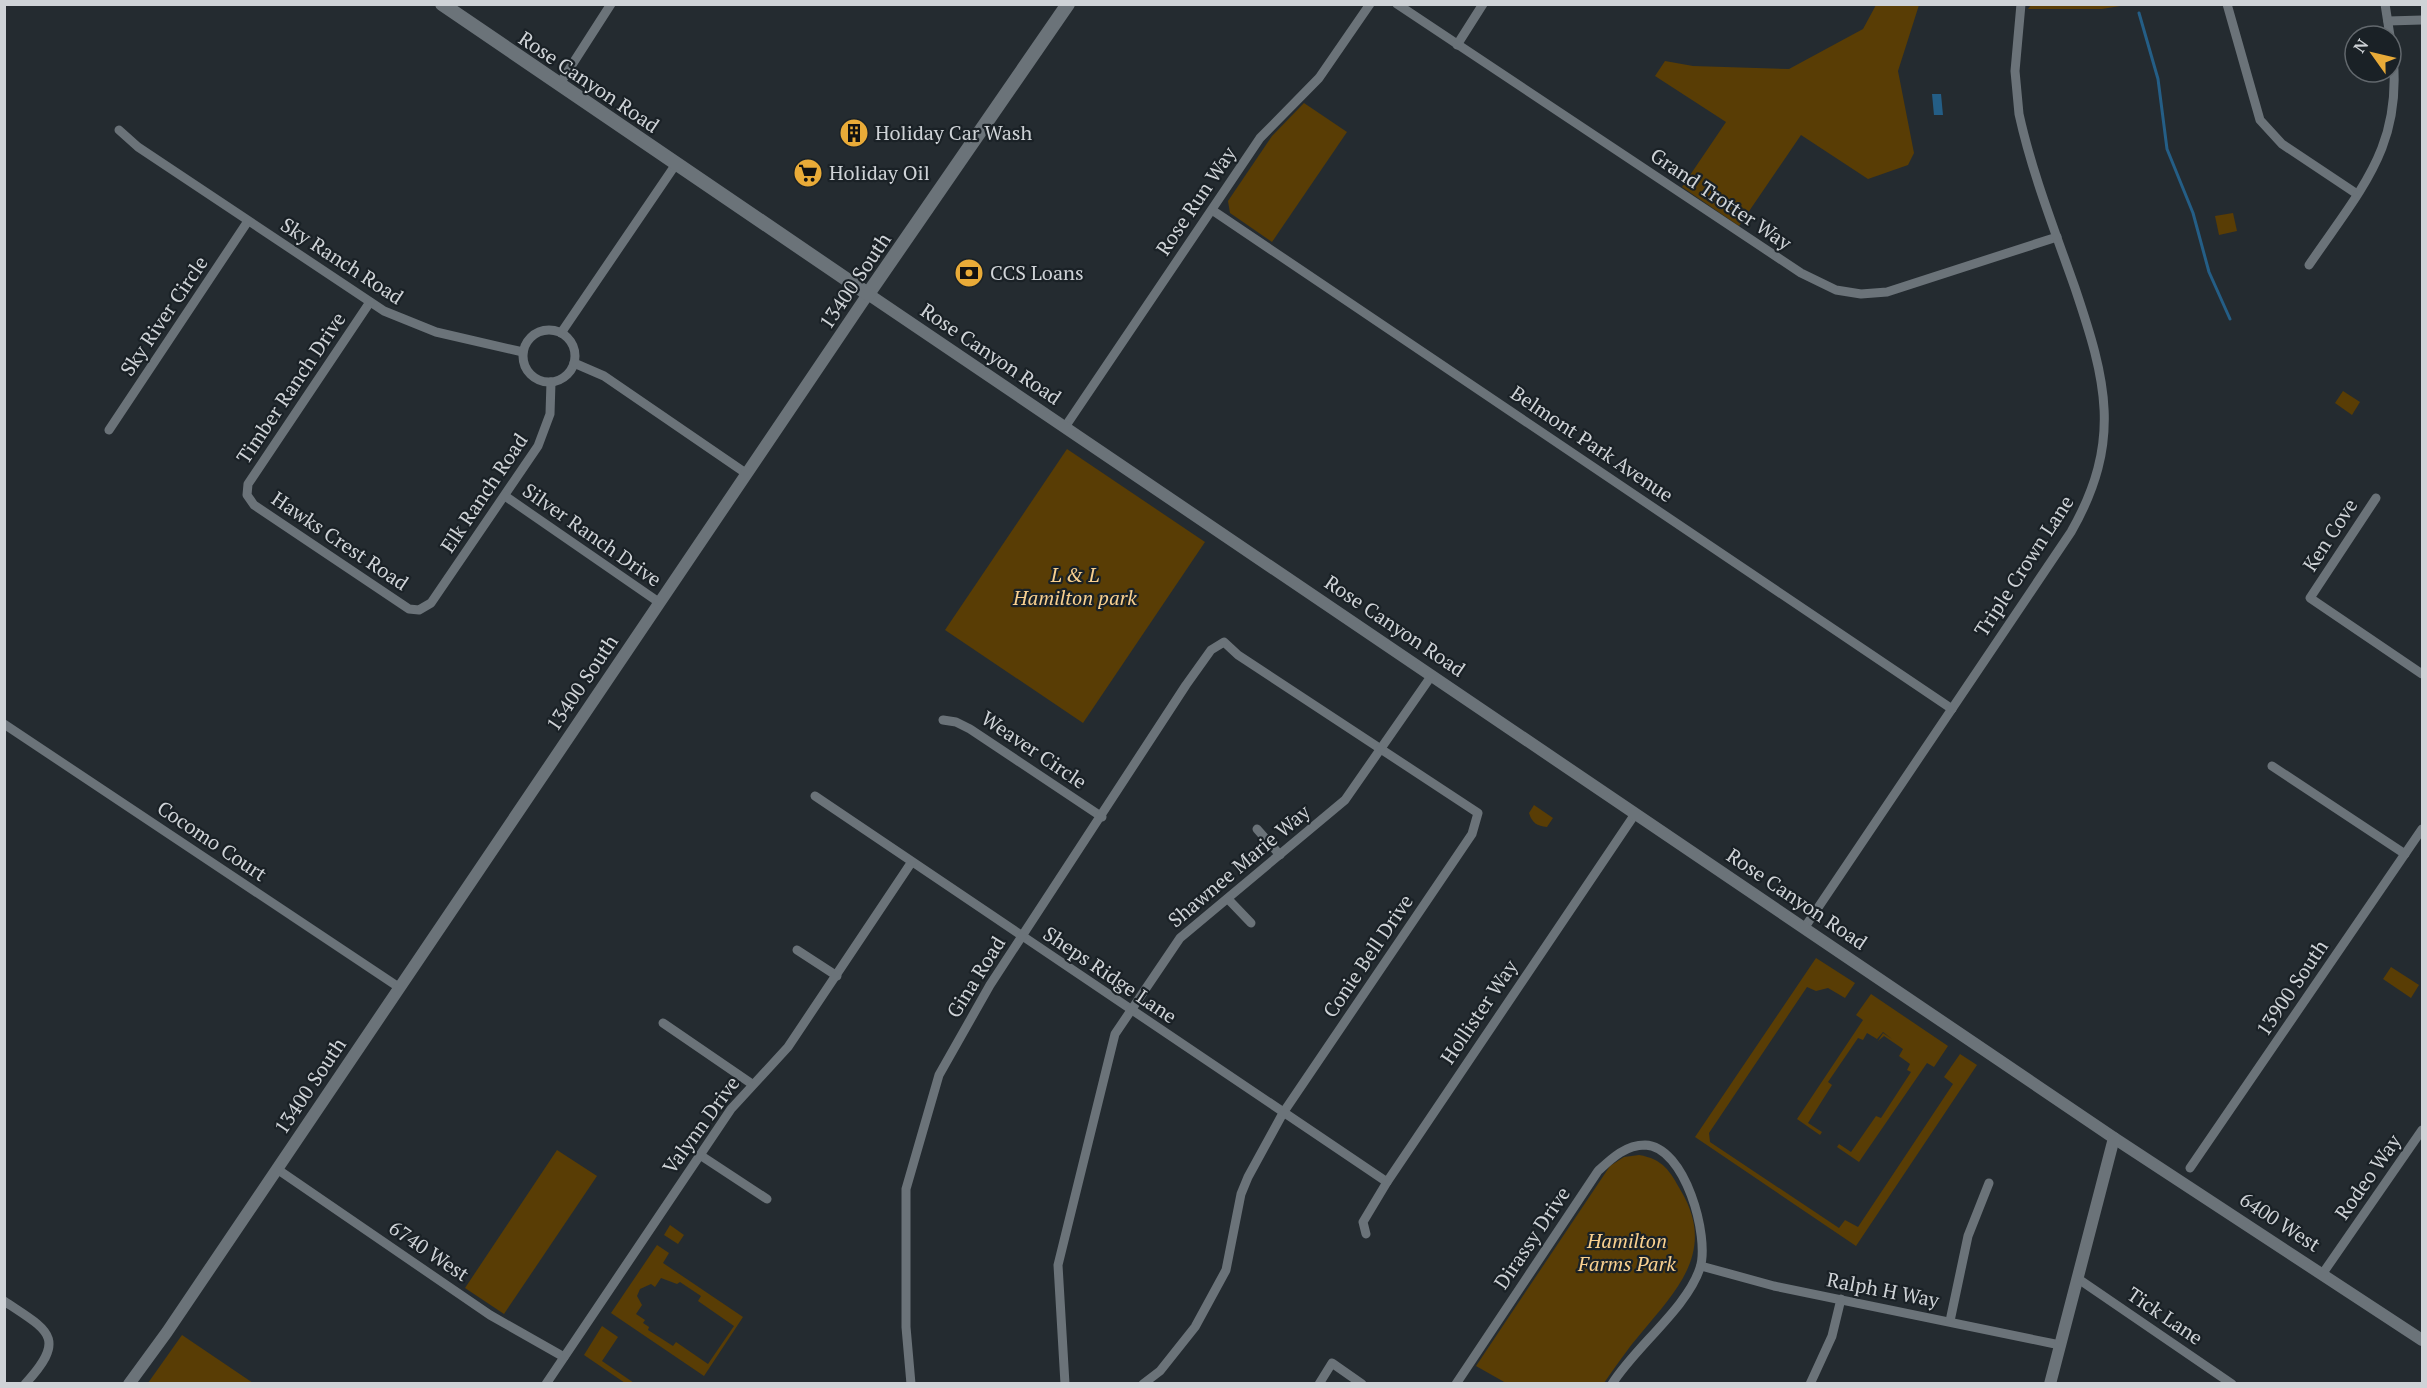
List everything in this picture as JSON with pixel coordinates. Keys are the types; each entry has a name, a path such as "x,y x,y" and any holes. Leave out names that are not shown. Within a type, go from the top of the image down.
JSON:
{"main road":[{"name":"Rose Canyon Road","path":"442,4 868,294"},
{"name":"13400 South","path":"868,294 1068,4"}],"street":[{"path":"559,85 611,4"},
{"name":"Rose Run Way","path":"1065,427 1265,131 1319,78 1370,4"},
{"name":"Grand Trotter Way","path":"1397,4 1801,273 1836,290 1874,294 1899,290 2057,237"},
{"path":"1457,45 1483,4"},
{"name":"Triple Crown Lane","path":"1805,927 2071,532 2089,497 2100,460 2105,422 2101,369 2026,143 2018,107 2014,71 2021,4"},
{"path":"2227,4 2256,112 2265,127 2282,144 2357,194"},
{"path":"2385,4 2388,24"},
{"path":"2388,21 2422,20"},
{"path":"2309,264 2357,194 2382,151 2393,117 2396,84"},
{"name":"Sky Ranch Road","path":"119,130 138,147 370,302 421,327 523,352"},
{"path":"561,333 676,164"},
{"name":"Belmont Park Avenue","path":"1212,210 1952,709"},
{"name":"Sky River Circle","path":"109,430 248,221"},
{"name":"Rose Canyon Road","path":"868,294 2114,1138"},
{"name":"13400 South","path":"129,1383 400,988 868,294"},
{"name":"Timber Ranch Drive","path":"247,495 248,484 370,302"},
{"path":"550,330 561,333 573,345 574,363 563,378 551,382 540,380 530,374 524,363 523,352 527,342 535,334 550,330"},
{"path":"574,363 604,376 747,474"},
{"name":"Elk Ranch Road","path":"419,610 431,603 505,496 543,435 550,414 551,382"},
{"name":"Hawks Crest Road","path":"247,495 254,505 386,594 409,609 419,610"},
{"name":"Silver Ranch Drive","path":"505,496 660,603"},
{"name":"Ken Cove","path":"2376,498 2310,598 2422,674"},
{"name":"Conie Bell Drive","path":"1143,1383 1160,1371 1195,1327 1226,1270 1241,1194 1283,1113 1472,834 1478,813 1380,751 1238,655 1224,642"},
{"name":"Gina Road","path":"910,1383 906,1327 906,1189 939,1075 990,985 1210,650 1224,642"},
{"name":"Shawnee Marie Way","path":"1065,1383 1058,1265 1115,1034 1180,938 1345,800 1432,675"},
{"name":"Weaver Circle","path":"943,720 970,729 1102,817"},
{"name":"Cocomo Court","path":"4,724 400,988"},
{"path":"2272,766 2405,854"},
{"name":"Sheps Ridge Lane","path":"815,796 1022,938 1387,1182"},
{"name":"Hollister Way","path":"1366,1234 1363,1222 1387,1182 1635,814"},
{"path":"1257,829 1280,855"},
{"name":"13900 South","path":"2190,1168 2422,829"},
{"name":"Valynn Drive","path":"546,1383 731,1109 788,1047 911,863"},
{"path":"1228,898 1251,923"},
{"path":"797,950 837,976"},
{"path":"663,1023 752,1084"},
{"name":"Rodeo Way","path":"2323,1273 2422,1130"},
{"path":"2050,1383 2114,1138"},
{"name":"6400 West","path":"2114,1138 2422,1340"},
{"name":"Dirassy Drive","path":"1456,1383 1598,1171 1616,1154 1646,1145 1660,1151 1672,1162 1695,1204 1702,1232 1701,1266"},
{"path":"700,1155 767,1200"},
{"name":"6740 West","path":"277,1169 490,1315 564,1357"},
{"path":"1950,1321 1968,1236 1989,1183"},
{"path":"1612,1383 1681,1300 1701,1266"},
{"name":"Ralph H Way","path":"1701,1266 1774,1286 1950,1321 2060,1346"},
{"name":"Tick Lane","path":"2077,1278 2232,1383"},
{"path":"1810,1383 1832,1335 1840,1299"},
{"path":"4,1301 44,1328 50,1337 48,1352 25,1383"},
{"path":"1319,1383 1332,1363 1362,1383"}],"green space":[{"path":"1876,5 1919,5 1898,71 1914,153 1908,165 1868,179 1801,135 1739,226 1682,187 1726,122 1655,76 1665,61 1693,66 1789,69 1863,29"},
{"path":"2031,5 2126,5 2102,9 2028,9"},
{"path":"1304,103 1347,132 1272,242 1230,213 1228,201 1272,136"},
{"path":"2233,213 2237,231 2219,235 2215,216"},
{"path":"2343,391 2360,402 2352,415 2335,403"},
{"name":"L & L Hamilton park","path":"1067,449 1205,542 1083,723 945,630"},
{"path":"1534,805 1553,818 1547,827 1533,822 1529,813"},
{"path":"1816,958 1855,983 1845,998 1828,988 1816,991 1807,987 1709,1133 1710,1142 1839,1228 1845,1220 1858,1227 1953,1084 1944,1077 1960,1054 1977,1065 1856,1246 1695,1137"},
{"path":"2391,967 2419,985 2411,998 2383,979"},
{"path":"1871,994 1948,1046 1934,1067 1927,1063 1859,1162 1837,1147 1839,1144 1851,1152 1876,1116 1881,1118 1911,1072 1907,1070 1910,1064 1899,1056 1903,1049 1884,1036 1878,1041 1883,1033 1892,1039 1883,1032 1877,1039 1867,1033 1863,1040 1858,1038 1828,1082 1832,1085 1808,1123 1822,1132 1820,1135 1797,1119 1863,1020 1856,1015"},
{"path":"557,1150 597,1176 504,1314 465,1288"},
{"name":"Hamilton Farms Park","path":"1639,1155 1660,1163 1677,1184 1691,1212 1695,1232 1694,1250 1679,1284 1604,1383 1506,1383 1476,1366 1610,1166 1624,1157"},
{"path":"670,1225 684,1235 678,1244 664,1235"},
{"path":"657,1245 669,1253 663,1263 743,1317 704,1376 611,1313","holes":["661,1278 677,1284 680,1282 701,1296 698,1301 734,1326 708,1364 676,1342 673,1346 648,1330 649,1327 643,1323 645,1320 636,1314 642,1305 637,1296 640,1289 651,1284 655,1287"]},
{"path":"602,1326 618,1337 602,1361 634,1383 625,1383 584,1355"},
{"path":"182,1335 253,1383 148,1383"}],"water":[{"path":"1932,94 1941,94 1943,115 1934,115"}],"waterway":[{"path":"2139,13 2158,79 2167,149 2193,213 2209,272 2230,319"}],"place":[{"name":"Holiday Car Wash","path":"854,133"},
{"name":"Holiday Oil","path":"808,173"},
{"name":"CCS Loans","path":"969,273"}]}
